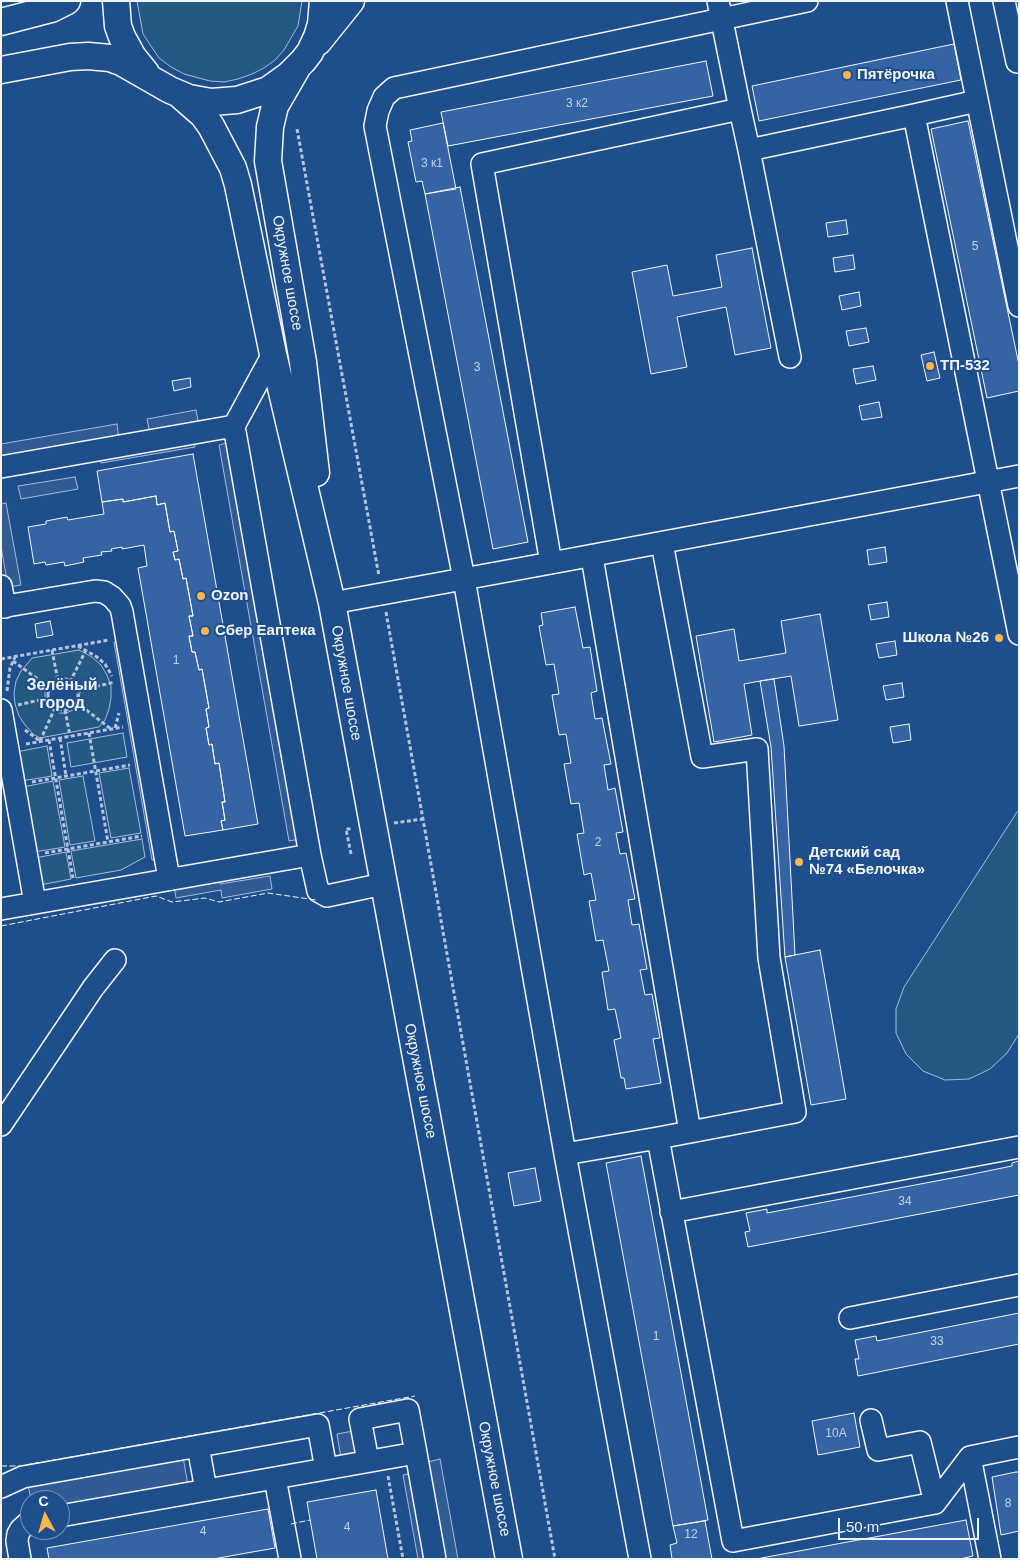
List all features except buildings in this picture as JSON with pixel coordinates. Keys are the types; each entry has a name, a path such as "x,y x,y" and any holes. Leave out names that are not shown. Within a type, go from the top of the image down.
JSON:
{"main road":[{"path":"12,20 51,9 67,1"},
{"path":"116,1 118,26 122,37 133,57 152,79"},
{"path":"303,60 320,24 323,1"},
{"path":"1,70 38,62 88,56 110,58 121,62 179,94 210,102 237,100 268,90 281,82 303,60 351,1"},
{"name":"Окружное шоссе","path":"303,60 275,106 270,127 268,161 303,362 332,603"},
{"name":"Окружное шоссе","path":"179,94 211,126 233,168 238,185 273,354 332,603 509,1559"}],"lane":[{"path":"640,1559 565,1154 464,579 375,126 378,110 384,97 394,88 720,10 808,1"},
{"path":"958,1 1019,306"},
{"path":"1004,1 1017,62"},
{"path":"720,10 790,357"},
{"path":"749,150 978,101"},
{"path":"551,564 482,164 740,109"},
{"path":"914,114 1019,634"},
{"path":"273,354 234,426 310,855 318,891 327,896 383,884"},
{"path":"1,467 234,426"},
{"path":"332,603 592,557 1019,476"},
{"path":"565,1154 796,1112 769,958 757,749 702,757 662,543"},
{"path":"592,557 690,1132"},
{"path":"2,600 95,590 104,592 112,597 120,606 169,880"},
{"path":"6,708 8,747 35,903"},
{"path":"1,909 310,855"},
{"path":"1,1125 93,988 115,960"},
{"path":"658,1138 732,1541 935,1503 970,1457 1019,1448"},
{"path":"671,1212 1019,1147"},
{"path":"850,1318 1019,1285"},
{"path":"376,1460 360,1419 408,1410 435,1559"},
{"path":"870,1420 878,1450 920,1442 935,1503"},
{"path":"1,1487 22,1477 318,1425 326,1469"},
{"path":"198,1446 206,1490"},
{"path":"70,1514 416,1453"},
{"path":"970,1457 990,1559"},
{"path":"275,1478 290,1559"},
{"path":"20,1531 17,1541 20,1559"}],"path":[{"path":"297,129 383,594 555,1559"},
{"path":"1,659 126,637"},
{"path":"78,645 105,664 117,689"},
{"path":"52,650 58,681"},
{"path":"70,682 86,650"},
{"path":"13,661 50,688"},
{"path":"58,681 70,682 77,691 76,702 71,708 65,710 55,708 50,704 48,698 50,688 58,681"},
{"path":"77,691 115,682"},
{"path":"6,708 48,698"},
{"path":"76,702 113,729"},
{"path":"113,729 120,706"},
{"path":"40,741 55,708"},
{"path":"65,710 70,736"},
{"path":"8,747 142,724"},
{"path":"89,733 108,842"},
{"path":"60,738 66,776"},
{"path":"49,740 76,896"},
{"path":"15,786 149,762"},
{"path":"27,856 161,832"},
{"path":"376,1460 403,1559"}],"shaded area":[{"path":"137,1 302,1 298,26 284,50 275,60 252,74 224,82 210,81 184,74 159,58 143,34"},
{"path":"196,410 199,426 150,434 147,419"},
{"path":"117,424 119,440 1,460 1,444"},
{"path":"194,439 195,447 101,463 100,456"},
{"path":"230,442 300,839 289,841 219,445"},
{"path":"75,477 78,489 21,499 18,486"},
{"path":"6,503 21,585 8,587 1,546 1,504"},
{"path":"124,641 162,858 152,860 114,642"},
{"path":"79,650 92,657 101,665 111,686 111,698 105,720 99,727 40,738 33,734 19,716 14,693 16,681 21,671 32,658","holes":["59,678 66,678 78,685 80,692 78,705 66,713 59,713 48,705 45,699 45,692 48,685 53,681"]},
{"path":"123,733 127,757 71,767 67,743"},
{"path":"47,746 52,776 21,781 16,752"},
{"path":"129,768 141,833 111,838 99,773"},
{"path":"83,776 95,841 70,845 59,780"},
{"path":"53,781 65,847 34,852 23,787"},
{"path":"1019,809 1019,1034 1007,1053 990,1069 969,1079 945,1080 923,1071 906,1054 896,1033 896,1009 904,987"},
{"path":"142,839 145,857 121,870 76,878 71,851"},
{"path":"66,852 71,879 40,885 35,858"},
{"path":"270,876 272,889 222,898 221,890 176,898 174,886 219,878 220,884"},
{"path":"353,1431 357,1456 341,1458 337,1434"},
{"path":"183,1457 188,1485 70,1506 70,1490 29,1490 28,1485"},
{"path":"440,1459 458,1559 445,1559 428,1462"},
{"path":"417,1472 433,1559 418,1559 403,1475"}],"fence":[{"path":"1,926 156,896 172,902 205,898 219,902 268,893 316,900"},
{"path":"1,1466 20,1466 415,1396"},
{"path":"291,1524 310,1520"}],"place":[{"name":"Пятёрочка","path":"847,75"},
{"name":"ТП-532","path":"930,366"},
{"name":"Ozon","path":"201,596"},
{"name":"Сбер Еаптека","path":"205,631"},
{"name":"Школа №26","path":"999,638"},
{"name":"Детский сад №74 «Белочка»","path":"799,862"}],"district":[{"name":"Зелёный город","path":"62,695"}]}
